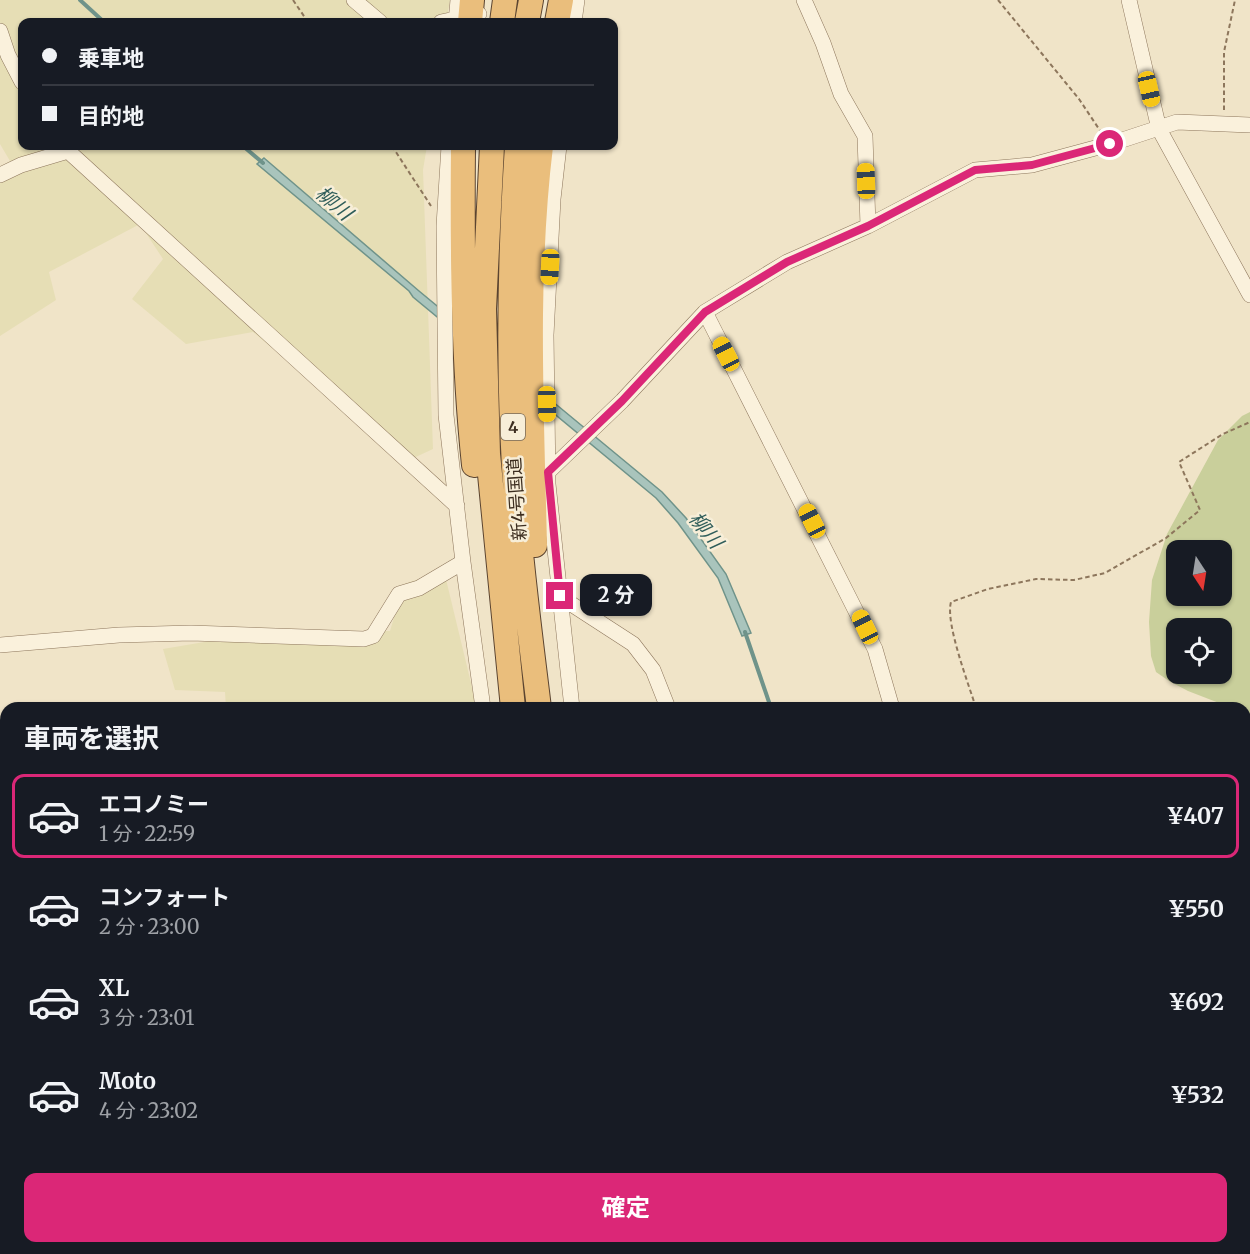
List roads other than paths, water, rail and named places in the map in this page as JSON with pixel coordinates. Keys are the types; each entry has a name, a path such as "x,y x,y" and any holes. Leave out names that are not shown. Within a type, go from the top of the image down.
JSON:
{"highway":[{"path":"471,14 505,0"},
{"path":"528,18 531,0"},
{"path":"558,18 561,0"},
{"path":"463,150 462,264 467,393 480,526 503,614"},
{"name":"新4号国道","path":"492,150 485,331 488,454 512,702"},
{"name":"新4号国道","path":"517,150 510,313 513,438 517,508 538,702"},
{"path":"536,683 531,311 541,150"}],"street":[{"path":"354,0 375,18"},
{"path":"575,18 577,0"},
{"path":"804,0 824,43 841,94 865,135 868,226"},
{"path":"1129,0 1158,129 1250,295"},
{"path":"456,18 471,14"},
{"path":"0,31 8,55 18,74"},
{"path":"548,472 622,401 705,312 787,262 868,226 975,170 1032,165 1110,144 1177,122 1224,122 1250,125"},
{"path":"0,175 61,150"},
{"path":"68,150 457,506"},
{"path":"449,150 444,226 446,415 482,702"},
{"path":"559,150 553,199 546,334 548,472 571,702"},
{"path":"705,312 875,649 890,702"},
{"path":"0,645 119,635 191,633 364,639 373,636 399,594 419,588 463,562"},
{"path":"560,596 633,644 653,670 666,702"}],"water":[{"path":"264,158 419,291 662,492 686,518 726,574 751,633 742,636 718,578 678,523 656,498 413,297 409,291 257,164"}],"waterway":[{"name":"柳川","path":"80,0 100,18"},
{"name":"柳川","path":"248,150 263,163"},
{"name":"柳川","path":"745,632 769,702"}]}
